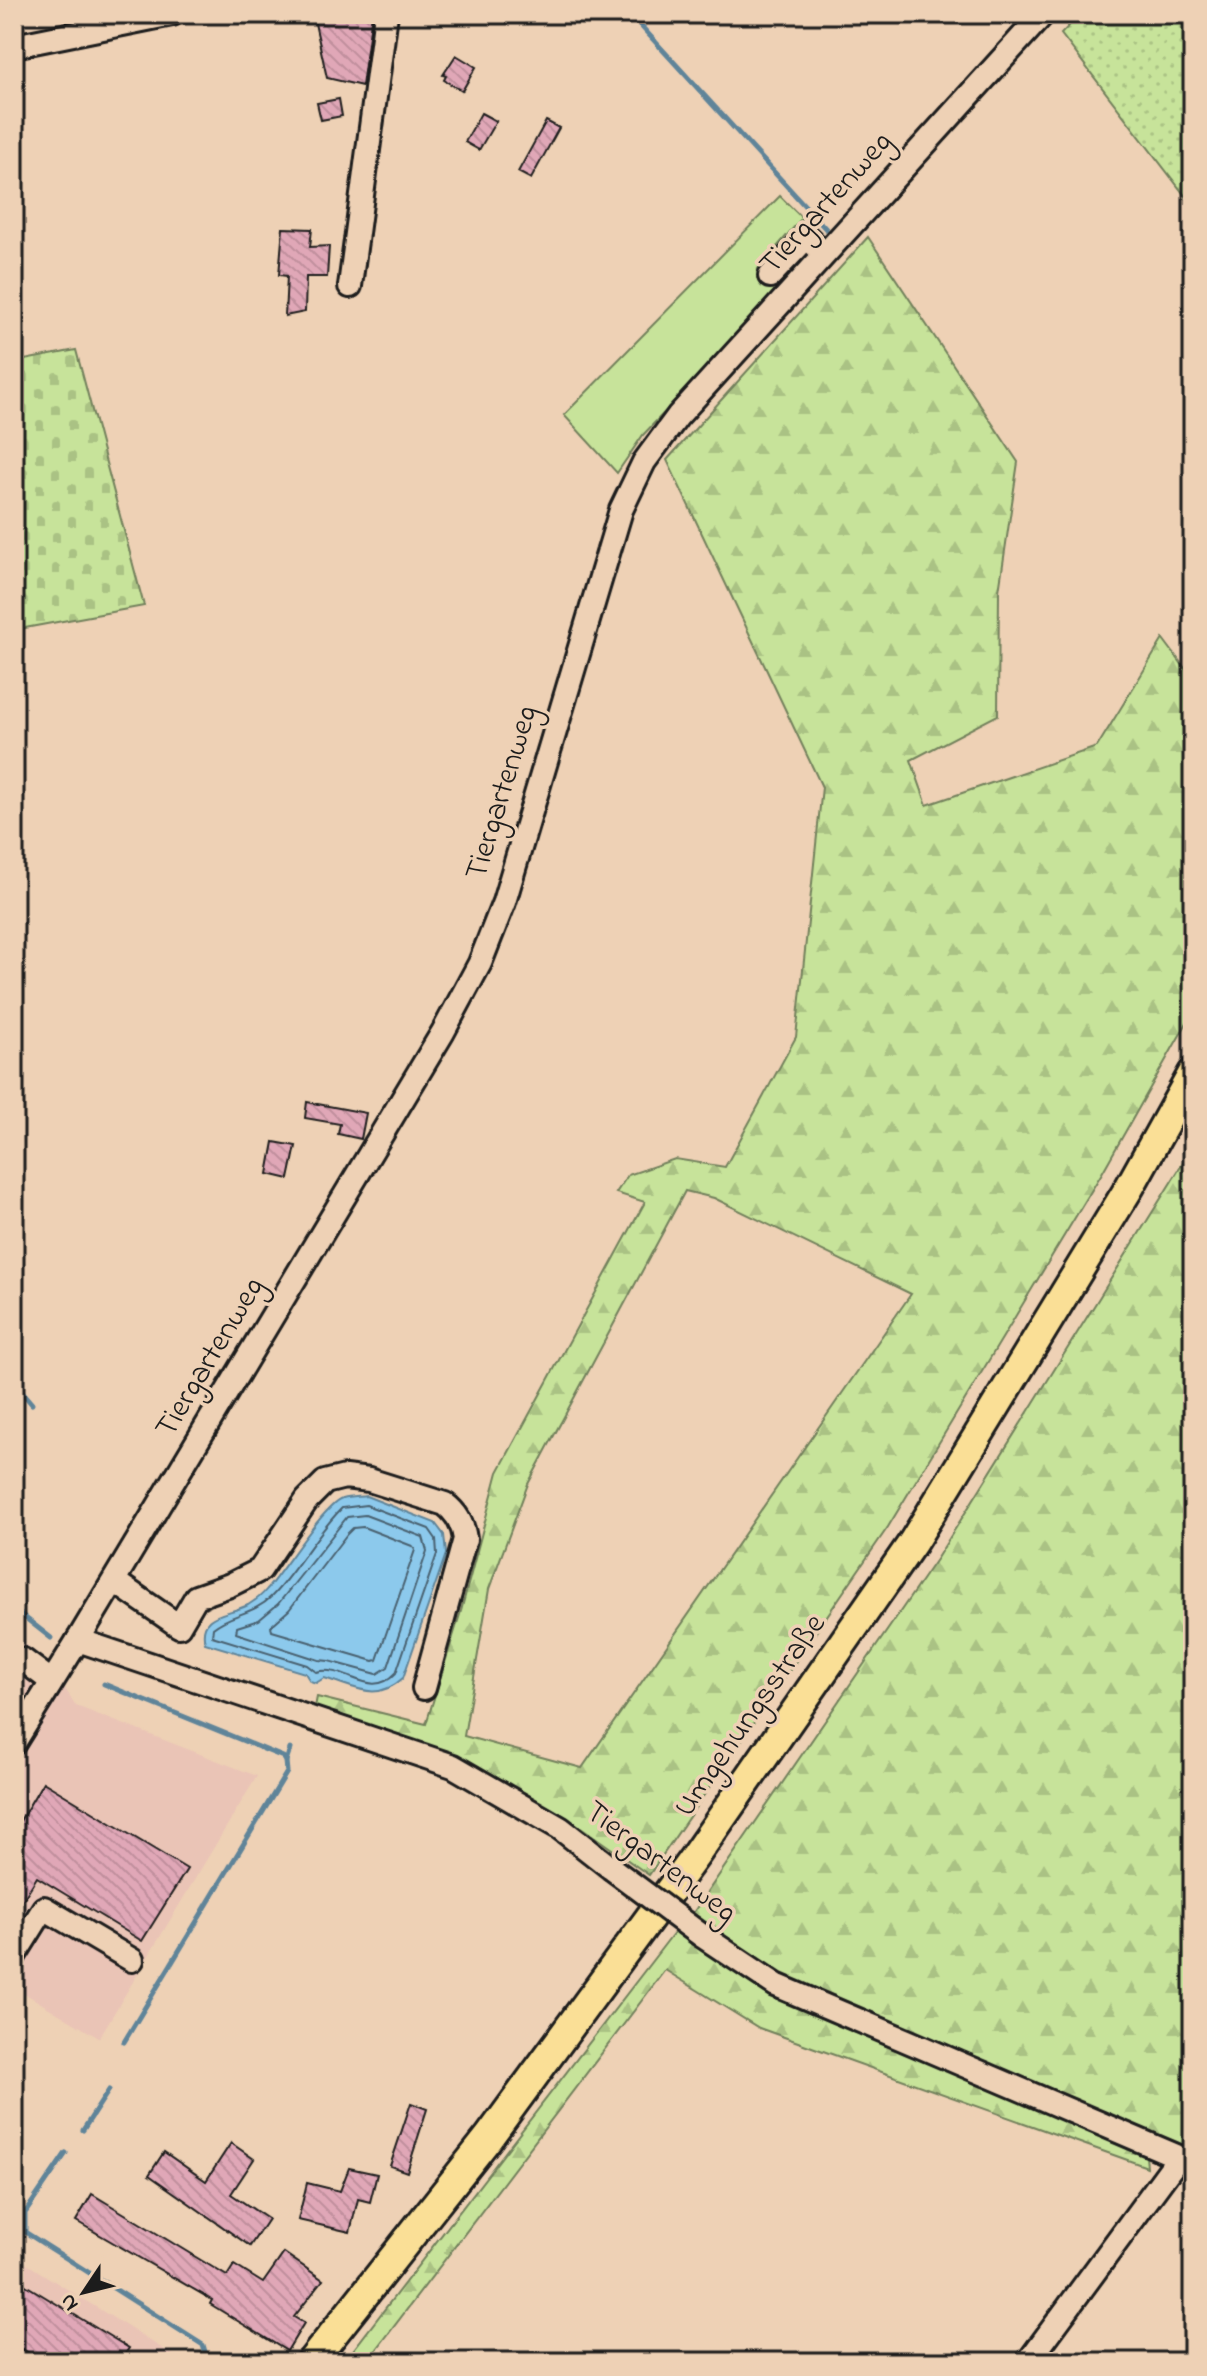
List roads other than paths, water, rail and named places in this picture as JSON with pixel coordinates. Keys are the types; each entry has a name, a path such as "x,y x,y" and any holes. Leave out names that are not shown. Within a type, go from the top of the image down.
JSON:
{"main road":[{"name":"Umgehungsstraße","path":"311,2362 489,2137 621,1958 913,1542 1129,1188 1193,1073"}],"street":[{"path":"14,46 91,23 172,14"},
{"path":"350,286 386,14"},
{"name":"Tiergartenweg","path":"14,1743 379,1140 480,963 504,902 621,510 644,462 678,416 1043,14"},
{"path":"770,276 807,237 824,254"},
{"path":"114,1581 179,1626 196,1597 260,1570 307,1500 325,1482 345,1477 369,1480 445,1504 455,1511 464,1528 465,1539 424,1688"},
{"name":"Tiergartenweg","path":"78,1640 453,1766 560,1828 701,1935 776,1985 1186,2160"},
{"path":"14,1659 23,1660 51,1681"},
{"path":"14,1956 44,1908 132,1960"},
{"path":"1028,2362 1186,2160"}],"water":[{"path":"366,1496 435,1523 444,1535 446,1554 403,1678 393,1686 375,1691 356,1689 324,1678 316,1683 310,1681 305,1673 205,1643 204,1633 210,1620 248,1605 261,1595 334,1504 342,1499"}],"waterway":[{"path":"630,14 826,229"},
{"path":"14,1383 32,1404"},
{"path":"14,1609 51,1638"},
{"path":"104,1684 283,1757 287,1772 124,2042"},
{"path":"286,1761 290,1749"},
{"path":"83,2130 109,2090"},
{"path":"66,2153 25,2213 25,2232 203,2345 208,2362"}]}
